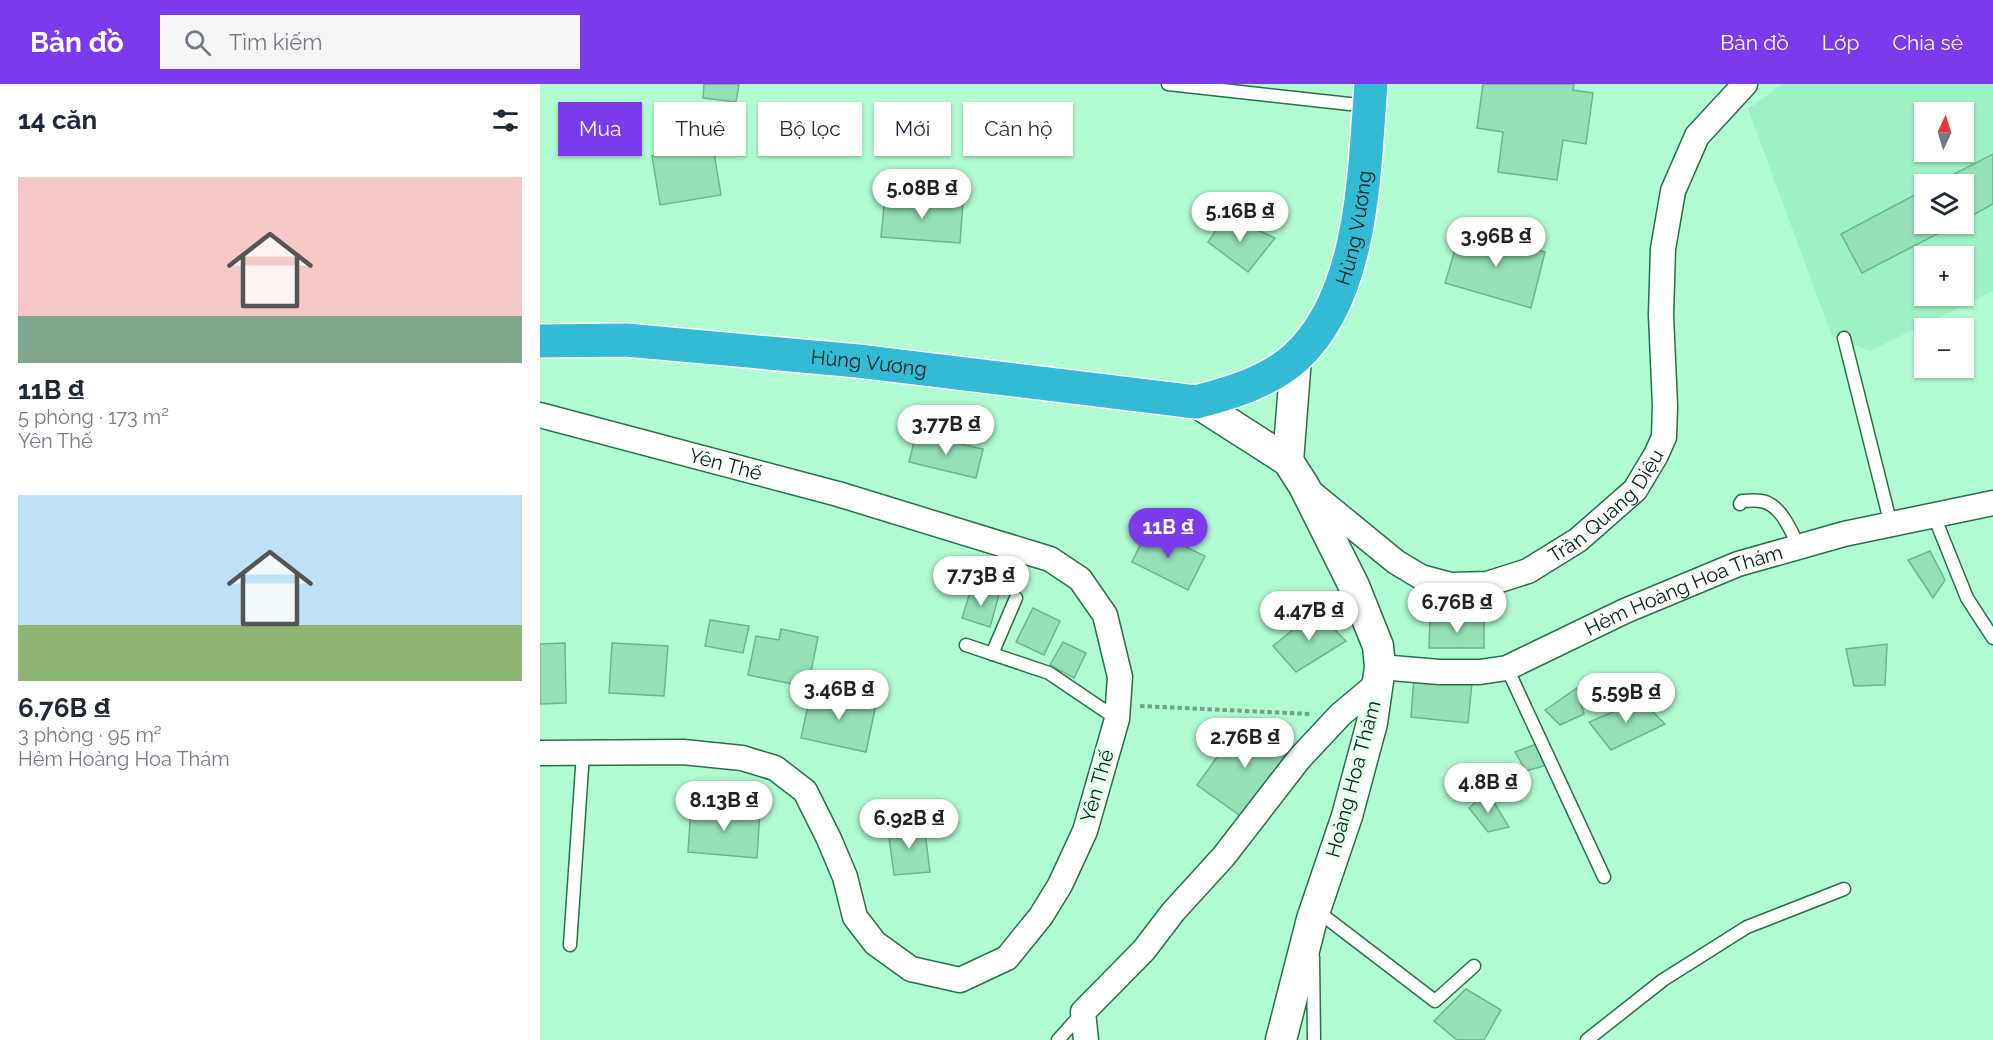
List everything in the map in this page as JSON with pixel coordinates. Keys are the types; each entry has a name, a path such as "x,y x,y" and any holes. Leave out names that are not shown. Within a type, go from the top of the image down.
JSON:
{"highway":[{"name":"Hùng Vương","path":"540,341 627,340 847,360 1197,402 1229,393 1260,381 1296,358 1321,329 1342,288 1361,200 1370,95"}],"street":[{"name":"Trần Quang Diệu","path":"1304,486 1396,562 1421,577 1451,585 1487,584 1528,571 1578,540 1635,490 1664,437 1661,315 1663,249 1672,191 1697,136 1745,84"},
{"path":"1197,402 1288,461 1296,358"},
{"name":"Yên Thế","path":"540,415 838,494 1050,559 1080,579 1105,615 1120,677 1118,712 1085,831 1060,885 1041,916 1007,958 960,980 910,969 875,943 855,917 845,877 805,791 776,768 742,758 683,752 540,753"},
{"name":"Hoàng Hoa Thám","path":"1281,1040 1314,914 1347,816 1372,723 1379,675 1378,646 1354,586 1304,486 1288,461"},
{"name":"Hẻm Hoàng Hoa Thám","path":"1379,675 1480,672 1507,668 1549,646 1681,586 1738,564 1844,534 1993,503"},
{"path":"1086,1040 1083,1012 1144,950 1173,912 1224,856 1299,759 1379,675"}],"lane":[{"path":"1168,84 1370,95"},
{"path":"1844,338 1891,525"},
{"path":"1740,504 1742,501 1761,501 1771,504 1783,517 1799,547"},
{"path":"1934,516 1967,598 1993,638"},
{"path":"992,654 1016,598"},
{"path":"966,645 1049,673 1118,712"},
{"path":"1507,668 1604,877"},
{"path":"570,945 583,753"},
{"path":"1587,1040 1663,980 1747,927 1844,889"},
{"path":"1314,914 1435,1001 1474,966"},
{"path":"1314,914 1314,1040"},
{"path":"1058,1040 1083,1012"}],"path":[{"path":"1118,712 1340,715"}],"shaded area":[{"path":"1782,84 1993,84 1993,291 1974,300 1974,246 1914,246 1914,306 1962,306 1938,318 1914,318 1914,330 1870,351 1832,336 1748,109"}],"building":[{"path":"704,84 739,84 736,102 703,98"},
{"path":"1483,84 1574,84 1573,90 1593,93 1586,144 1563,140 1557,180 1498,172 1503,132 1477,128"},
{"path":"1993,154 1993,204 1974,214 1974,174 1954,174"},
{"path":"652,156 714,156 721,195 660,205"},
{"path":"1914,195 1914,234 1937,234 1862,273 1841,234"},
{"path":"885,196 963,202 960,243 881,237"},
{"path":"1226,216 1275,238 1248,272 1208,242"},
{"path":"1461,230 1545,252 1531,308 1445,283"},
{"path":"916,434 983,449 976,478 909,462"},
{"path":"1148,529 1205,556 1188,590 1132,562"},
{"path":"1930,551 1945,580 1933,598 1908,560"},
{"path":"972,586 999,595 990,627 962,618"},
{"path":"1033,608 1060,621 1044,655 1016,642"},
{"path":"1316,611 1346,641 1296,672 1273,646"},
{"path":"1430,619 1484,620 1484,648 1429,648"},
{"path":"710,620 749,626 743,653 705,646"},
{"path":"781,629 818,637 808,687 748,675 756,636 779,640"},
{"path":"1063,642 1086,653 1074,678 1050,665"},
{"path":"565,643 566,703 540,704 540,644"},
{"path":"612,643 668,646 664,696 609,693"},
{"path":"1887,644 1885,685 1854,686 1846,649"},
{"path":"1414,677 1472,683 1468,723 1411,717"},
{"path":"1577,688 1584,714 1560,725 1545,710"},
{"path":"811,691 876,704 866,752 801,738"},
{"path":"1641,700 1665,724 1611,750 1589,722"},
{"path":"1245,718 1293,752 1246,820 1197,785"},
{"path":"1542,742 1547,765 1526,771 1515,752"},
{"path":"1487,791 1509,827 1488,832 1469,808"},
{"path":"691,806 760,811 757,858 688,852"},
{"path":"924,824 930,872 894,875 888,829"},
{"path":"1466,989 1501,1010 1484,1040 1457,1040 1434,1021"}]}
